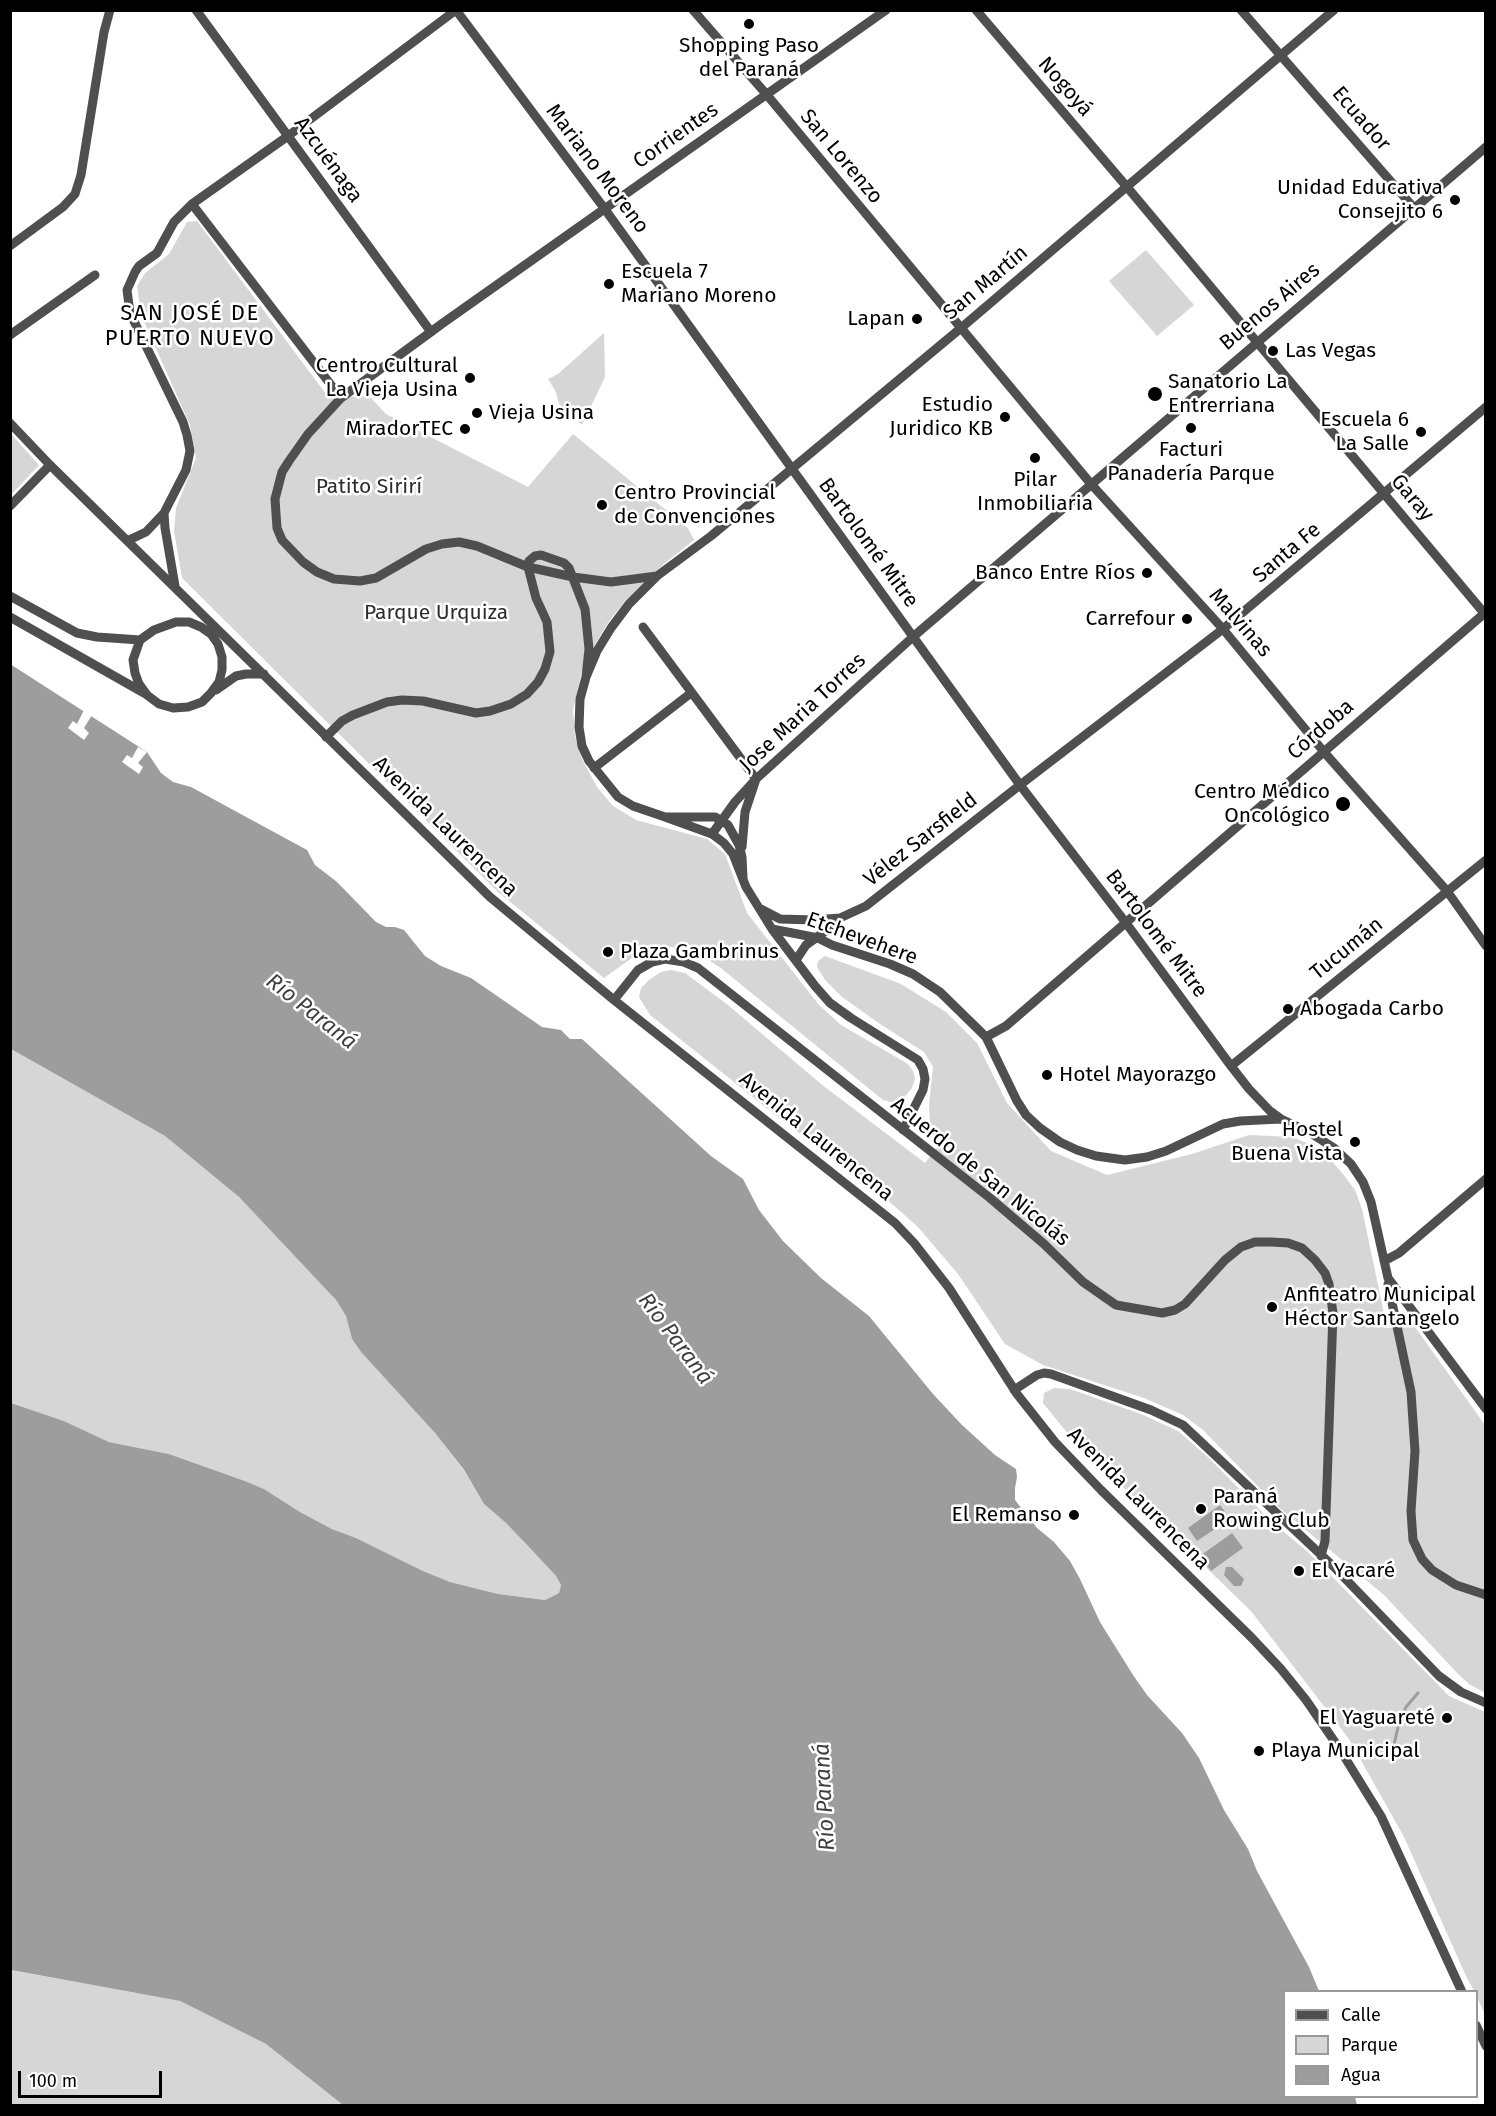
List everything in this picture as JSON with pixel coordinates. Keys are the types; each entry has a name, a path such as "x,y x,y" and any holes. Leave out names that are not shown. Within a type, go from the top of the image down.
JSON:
{"street":[{"path":"10,246 63,207 75,194 81,175 104,32 110,10"},
{"name":"Azcuénaga","path":"196,10 431,332"},
{"path":"129,540 146,532 165,513 186,470 190,446 183,422 133,322 127,290 130,280 139,266 157,253 174,222 192,204 288,136 456,10"},
{"name":"Mariano Moreno","path":"456,10 604,208 790,468"},
{"name":"San Lorenzo","path":"693,10 961,327"},
{"name":"Corrientes","path":"528,567 477,546 459,542 426,549 376,578 348,581 334,579 317,572 294,554 282,540 277,528 275,499 279,484 289,461 308,434 341,398 604,208 886,10"},
{"name":"Nogoyá","path":"976,10 1127,187"},
{"name":"Ecuador","path":"1241,10 1414,208"},
{"name":"San Martín","path":"586,677 597,651 611,628 629,604 657,576 711,536 961,327 1334,10"},
{"name":"Buenos Aires","path":"914,636 1485,147"},
{"name":"Garay","path":"1127,187 1485,613"},
{"path":"192,204 341,398"},
{"path":"10,335 95,275"},
{"name":"Malvinas","path":"961,327 1091,484 1223,629 1324,752 1447,891 1485,946"},
{"name":"Santa Fe","path":"1020,785 1223,629 1485,407"},
{"name":"Avenida Laurencena","path":"10,423 490,897 615,1000 895,1223 920,1250 949,1288 1014,1390 1055,1442 1252,1638 1306,1700 1381,1816 1461,1990"},
{"path":"10,506 50,465"},
{"name":"Bartolomé Mitre","path":"790,468 1020,785 1126,923 1231,1066 1258,1099 1281,1119 1309,1132 1334,1148 1351,1164 1363,1182 1371,1202 1388,1278 1485,1409"},
{"path":"165,513 165,528 175,586"},
{"path":"326,737 342,721 387,702 423,701 476,713 511,704 527,694 538,682 550,652 547,622 536,598 528,567 535,556 541,555 564,563 569,568 585,609 589,649 586,677 580,699 579,727 582,746 594,768 618,797 633,806 711,834 724,843 733,854 746,887 772,929 796,960"},
{"path":"528,567 573,577 611,582 657,576"},
{"path":"10,596 77,633 140,640"},
{"name":"Córdoba","path":"986,1037 1006,1026 1485,613"},
{"path":"10,617 159,704 180,707 202,702 219,682 222,657 218,644 211,634 189,622 176,622 154,630 140,640 133,660 139,684 147,695"},
{"path":"643,627 756,779 745,812 743,878"},
{"name":"Jose Maria Torres","path":"722,821 735,802 756,779 914,636"},
{"path":"211,693 236,676 264,674"},
{"path":"594,768 692,693"},
{"name":"Vélez Sarsfield","path":"759,908 780,919 806,920 840,918 867,906 1020,785"},
{"path":"665,817 715,817 732,832 742,855"},
{"path":"711,834 722,821"},
{"name":"Tucumán","path":"1231,1066 1485,860"},
{"name":"Vélez Sarsfield","path":"796,960 806,945 818,938 840,918"},
{"name":"Etchevehere","path":"772,929 818,938 832,945 890,964 913,974 940,992 986,1037 1026,1116 1060,1142 1096,1156 1125,1160 1147,1157 1167,1151 1223,1124 1281,1119"},
{"name":"Acuerdo de San Nicolás","path":"615,1000 638,970 652,962 665,959 684,962 698,968 1016,1220 1083,1282 1116,1305 1162,1313 1175,1310 1185,1304 1224,1260 1241,1247 1256,1242 1288,1243 1302,1248 1325,1273 1333,1313 1325,1541 1322,1556"},
{"name":"Etchevehere","path":"796,960 830,1003 918,1060 925,1079 919,1099 903,1130"},
{"path":"1384,1261 1399,1253 1485,1179"},
{"path":"1388,1278 1411,1392 1415,1451 1411,1511 1413,1540 1422,1560 1432,1570 1456,1585 1485,1595"},
{"path":"1014,1390 1037,1376 1051,1374 1175,1420 1191,1431 1322,1556 1439,1676 1461,1692 1485,1703"},
{"path":"1478,2030 1485,2046"}],"green space":[{"name":"Parque Urquiza","path":"197,221 329,398 369,396 386,414 528,487 573,434 688,528 694,540 665,563 625,601 607,624 583,666 573,710 575,736 582,759 597,787 613,806 636,820 707,839 725,854 747,913 819,1005 841,1025 908,1064 915,1079 912,1088 902,1100 891,1102 883,1100 722,969 703,956 685,948 668,947 643,950 604,978 498,892 182,578 174,531 176,508 196,458 190,425 141,315 137,286 145,273 169,254 187,222"},
{"path":"1146,250 1194,305 1157,336 1109,281"},
{"path":"604,333 605,377 582,425 559,404 556,392 548,379 558,374"},
{"path":"11,434 39,465 11,495"},
{"path":"825,956 901,984 946,1012 977,1043 1007,1103 1051,1151 1107,1175 1192,1154 1249,1135 1292,1137 1309,1144 1327,1156 1355,1190 1362,1209 1387,1328 1415,1327 1485,1425 1485,1693 1459,1675 1384,1595 1277,1506 1203,1430 1183,1415 1144,1398 1043,1365 1005,1344 958,1274 918,1227 884,1197 769,1110 650,1015 639,997 641,988 661,972 671,970 685,973 728,1005 821,1084 925,1163 941,1142 932,1135 930,1122 929,1105 933,1067 924,1052 842,997 825,980 817,967 818,961"},
{"path":"11,1049 165,1136 239,1197 336,1300 346,1316 352,1339 361,1352 435,1433 464,1471 484,1504 506,1523 556,1576 561,1585 559,1593 545,1600 498,1594 450,1582 332,1529 264,1489 245,1481 169,1454 109,1442 64,1421 11,1403"},
{"path":"1054,1388 1070,1389 1141,1414 1178,1431 1209,1458 1271,1521 1309,1553 1449,1696 1485,1712 1485,2015 1478,1999 1478,1990 1473,1990 1466,1976 1404,1837 1349,1739 1251,1611 1069,1435 1043,1403 1044,1393"},
{"path":"10,1970 180,2001 266,2044 343,2105 11,2105"}],"water":[{"name":"Río Paraná","path":"10,664 147,752 161,773 173,782 191,787 307,850 315,865 337,882 376,922 386,927 404,930 425,956 441,966 471,978 542,1027 561,1030 570,1039 582,1039 711,1156 743,1179 759,1210 783,1241 821,1278 869,1316 933,1394 962,1425 995,1455 1016,1469 1015,1500 1037,1528 1054,1542 1070,1561 1100,1622 1133,1675 1147,1695 1182,1733 1199,1758 1224,1810 1248,1849 1257,1871 1309,1967 1319,1990 1283,1990 1283,2098 1355,2098 1357,2105 343,2105 266,2044 180,2001 11,1970 11,1403 64,1421 109,1442 169,1454 245,1481 264,1489 332,1529 450,1582 498,1594 545,1600 559,1593 561,1585 556,1576 527,1545 484,1504 464,1470 435,1433 361,1352 352,1339 346,1316 336,1300 239,1197 165,1136 11,1049"},
{"path":"1220,1505 1230,1519 1197,1541 1188,1528"},
{"path":"1232,1533 1243,1548 1211,1571 1200,1556"},
{"path":"1226,1567 1232,1567 1244,1579 1241,1586 1234,1586 1224,1575"}],"pier":[{"path":"84,710 92,715 84,728 89,733 84,740 68,728 73,721 77,724"},
{"path":"138,747 147,752 138,763 143,767 139,774 122,762 127,755 132,758"}],"waterway":[{"path":"1393,1749 1399,1723 1406,1707 1418,1693"}],"place":[{"name":"Shopping Paso del Paraná","path":"749,24"},
{"name":"Unidad Educativa Consejito 6","path":"1455,200"},
{"name":"Escuela 7 Mariano Moreno","path":"609,284"},
{"name":"Lapan","path":"917,319"},
{"name":"Las Vegas","path":"1273,351"},
{"name":"Centro Cultural La Vieja Usina","path":"470,378"},
{"name":"Sanatorio La Entrerriana","path":"1155,394"},
{"name":"Vieja Usina","path":"477,413"},
{"name":"Estudio Juridico KB","path":"1005,417"},
{"name":"Facturi Panadería Parque","path":"1191,428"},
{"name":"MiradorTEC","path":"465,429"},
{"name":"Escuela 6 La Salle","path":"1421,432"},
{"name":"Pilar Inmobiliaria","path":"1035,458"},
{"name":"Centro Provincial de Convenciones","path":"602,505"},
{"name":"Banco Entre Ríos","path":"1147,573"},
{"name":"Carrefour","path":"1187,619"},
{"name":"Centro Médico Oncológico","path":"1343,804"},
{"name":"Plaza Gambrinus","path":"608,952"},
{"name":"Abogada Carbo","path":"1288,1009"},
{"name":"Hotel Mayorazgo","path":"1047,1075"},
{"name":"Hostel Buena Vista","path":"1355,1142"},
{"name":"Anfiteatro Municipal Héctor Santangelo","path":"1272,1307"},
{"name":"Paraná Rowing Club","path":"1201,1509"},
{"name":"El Remanso","path":"1074,1515"},
{"name":"El Yacaré","path":"1299,1571"},
{"name":"El Yaguareté","path":"1447,1718"},
{"name":"Playa Municipal","path":"1259,1751"}],"district":[{"name":"SAN JOSÉ DE PUERTO NUEVO","path":"190,326"}],"park label":[{"name":"Patito Sirirí","path":"369,487"}]}
